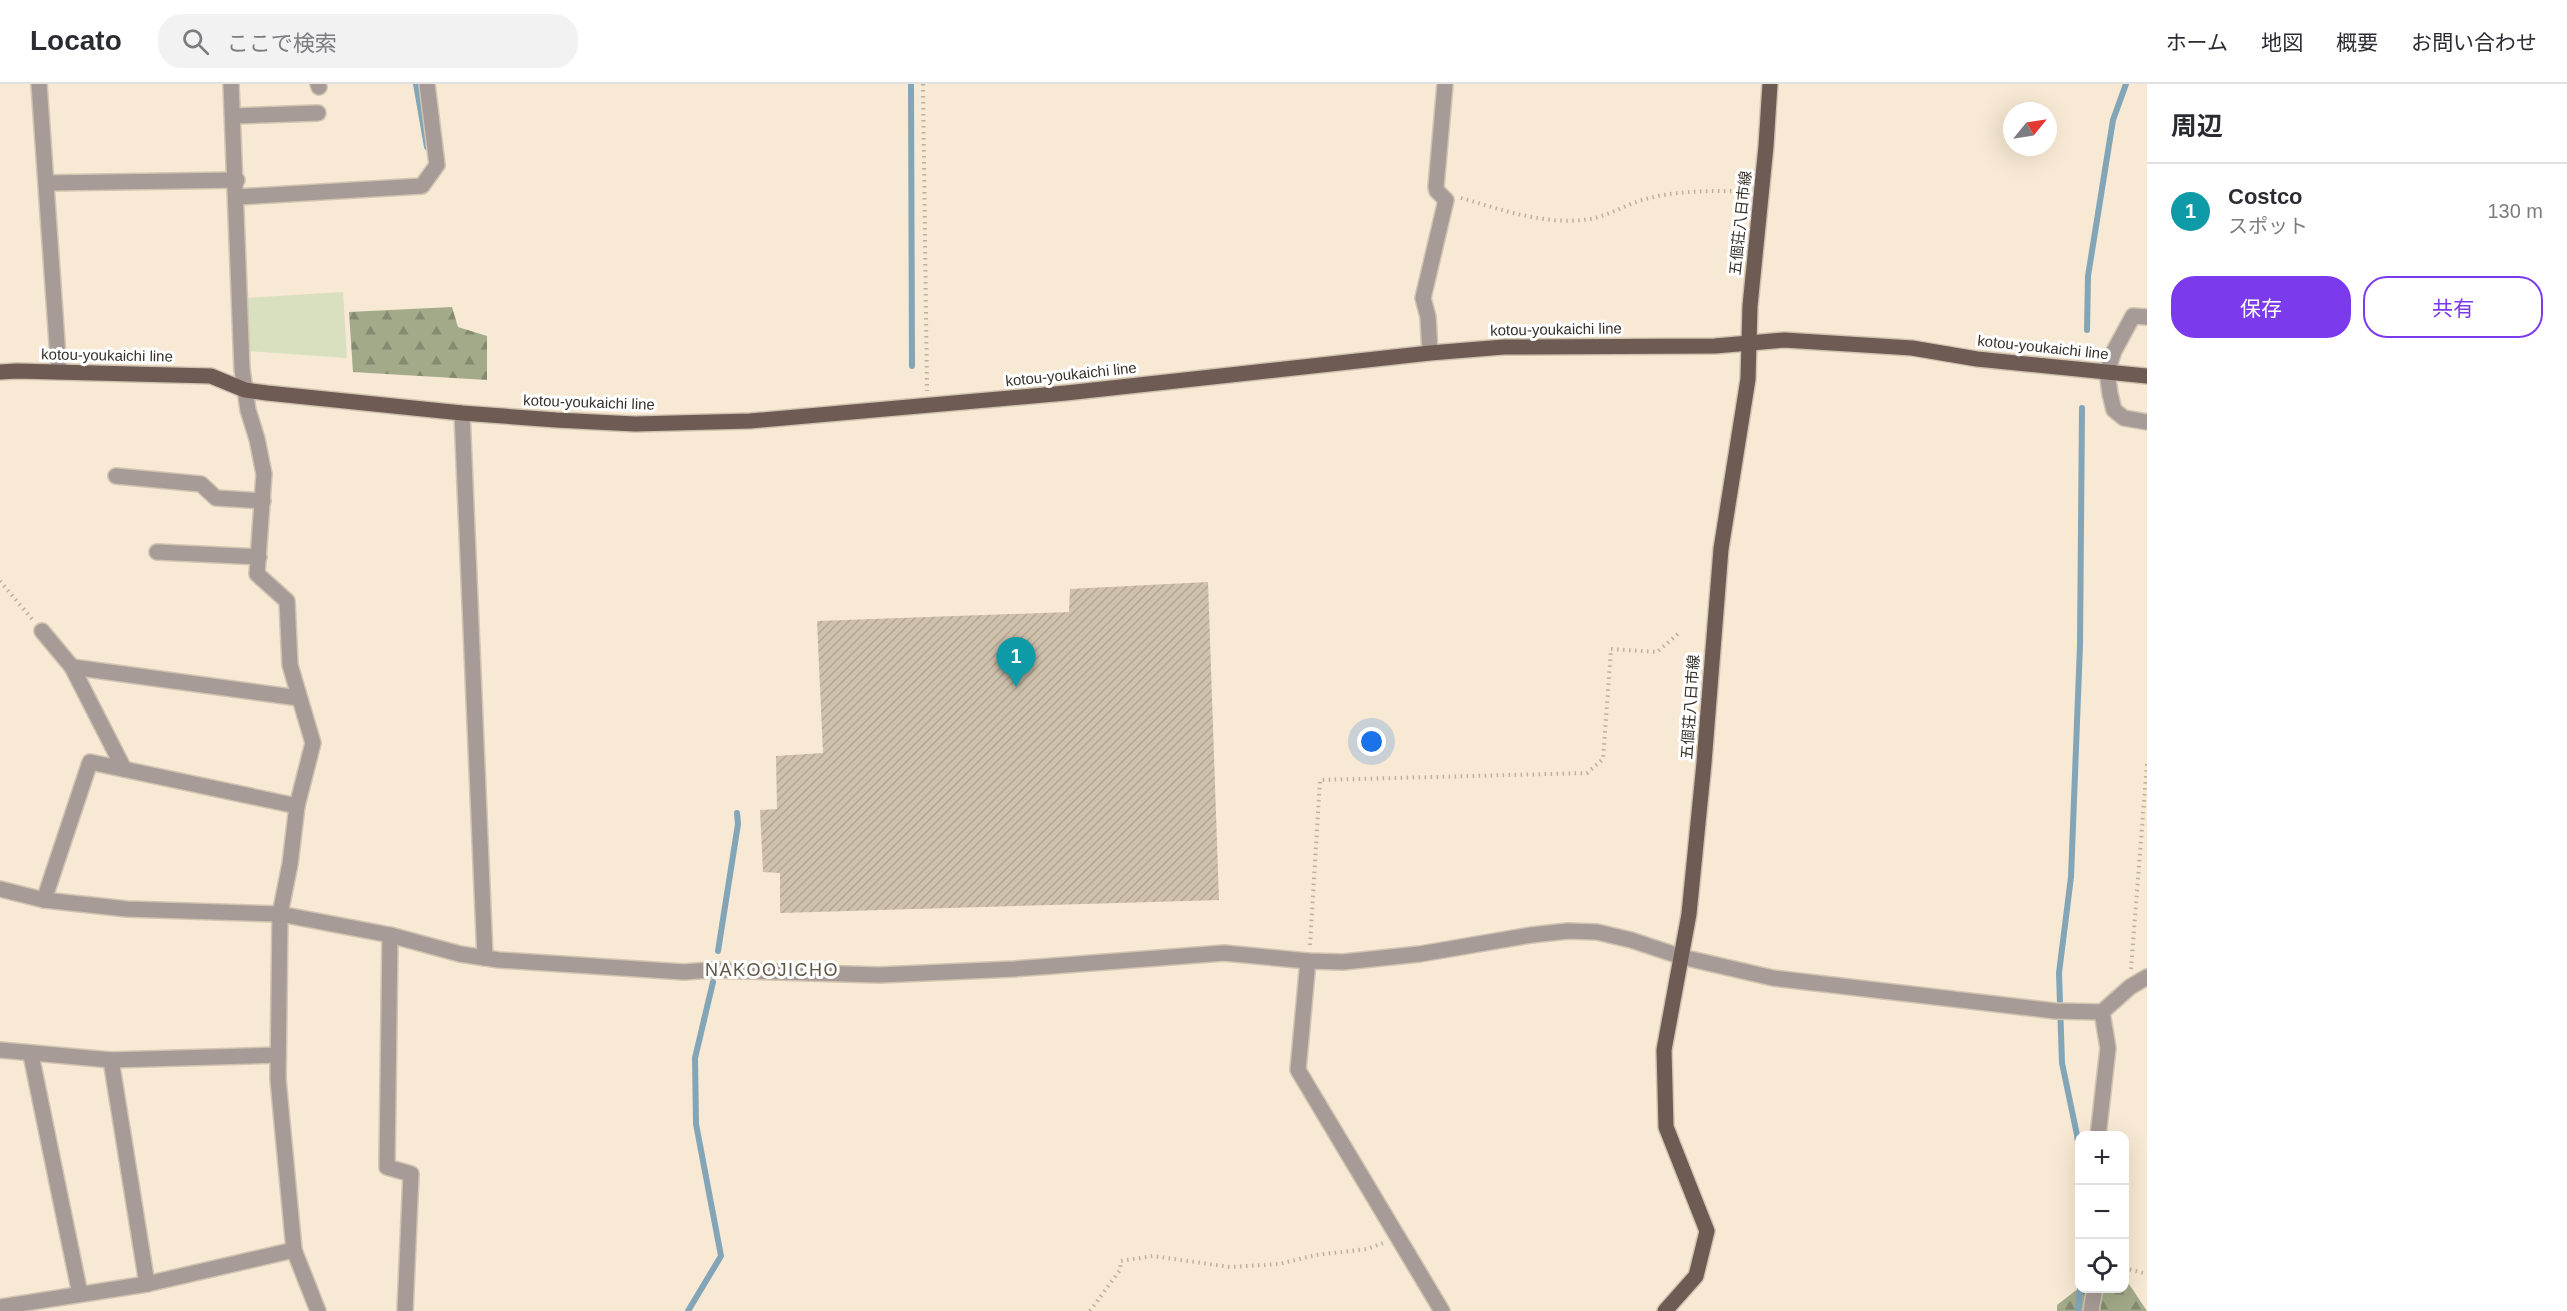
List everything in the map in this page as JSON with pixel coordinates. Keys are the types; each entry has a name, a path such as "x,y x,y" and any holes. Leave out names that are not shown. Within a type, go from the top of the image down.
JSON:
{"main road":[{"name":"五個荘八日市線","path":"1665,1311 1696,1276 1707,1231 1666,1127 1664,1050 1689,914 1720,549 1748,379 1770,84"},
{"name":"kotou-youkaichi line","path":"0,372 211,376 245,390 462,413 635,424 750,421 927,406 1504,346 1715,346 1784,340 1912,348 1977,359 2147,376"}],"street":[{"path":"39,84 59,372"},
{"path":"231,84 237,180 242,369 248,410 264,474 257,574 287,601 290,665 313,743 297,806 290,864 280,914 278,1079 294,1250 318,1311"},
{"path":"237,197 422,186 437,165 427,84"},
{"path":"1430,352 1428,317 1423,298 1446,200 1437,191 1445,84"},
{"path":"234,116 318,113"},
{"path":"46,183 237,180"},
{"path":"2147,317 2133,316 2114,351 2107,372 2114,410 2124,418 2147,422"},
{"path":"462,413 485,958"},
{"path":"116,476 201,484 216,498 263,501"},
{"path":"158,552 259,557"},
{"path":"42,631 72,668 123,768"},
{"path":"72,668 299,698"},
{"path":"45,900 90,762 297,806"},
{"path":"0,889 45,900 127,909 280,914 390,935 460,954 485,958 684,972 711,970 879,975 1014,969 1224,953 1308,961 1379,959 1568,932 1598,932 1682,957 1773,978 2055,1011 2103,1012 2130,987 2147,977"},
{"path":"390,935 387,1167 411,1174 405,1311"},
{"path":"1308,961 1298,1070 1442,1311"},
{"path":"2099,1131 2108,1048 2103,1012"},
{"path":"0,1050 31,1055 111,1060 278,1055"},
{"path":"31,1055 80,1294"},
{"path":"111,1060 147,1284"},
{"path":"0,1307 147,1284 294,1250"},
{"path":"2091,1311 2095,1293"}],"path":[{"path":"924,84 927,406"},
{"path":"1437,191 1520,215 1552,221 1592,219 1642,200 1688,190 1761,192"},
{"path":"0,581 42,631"},
{"path":"1310,945 1320,780 1587,773 1603,759 1611,649 1658,652 1679,633"},
{"path":"2130,987 2147,763"},
{"path":"1089,1311 1120,1270 1121,1261 1153,1256 1230,1267 1279,1264 1316,1255 1367,1249 1398,1237"},
{"path":"2129,1269 2147,1274"}],"green space":[{"path":"343,292 347,358 246,351 246,298"},
{"path":"452,307 458,327 487,336 487,380 353,372 349,312"},
{"path":"2129,1284 2147,1311 2057,1311 2057,1305 2075,1291 2075,1293 2129,1293"}],"building":[{"path":"1208,582 1219,900 780,913 780,873 763,872 760,810 777,809 776,756 823,753 817,621 1069,612 1070,589"}],"waterway":[{"path":"416,84 427,147"},
{"path":"911,84 912,366"},
{"path":"2087,330 2088,276 2113,120 2126,84"},
{"path":"2076,1131 2062,1063 2059,973 2071,877 2080,645 2082,408"},
{"path":"718,951 738,824 737,813"},
{"path":"688,1311 721,1256 696,1124 695,1058 713,982"},
{"path":"2078,1311 2080,1293"}],"place":[{"name":"Costco","path":"1016,687"}],"district":[{"name":"NAKOOJICHO","path":"772,970"}]}
